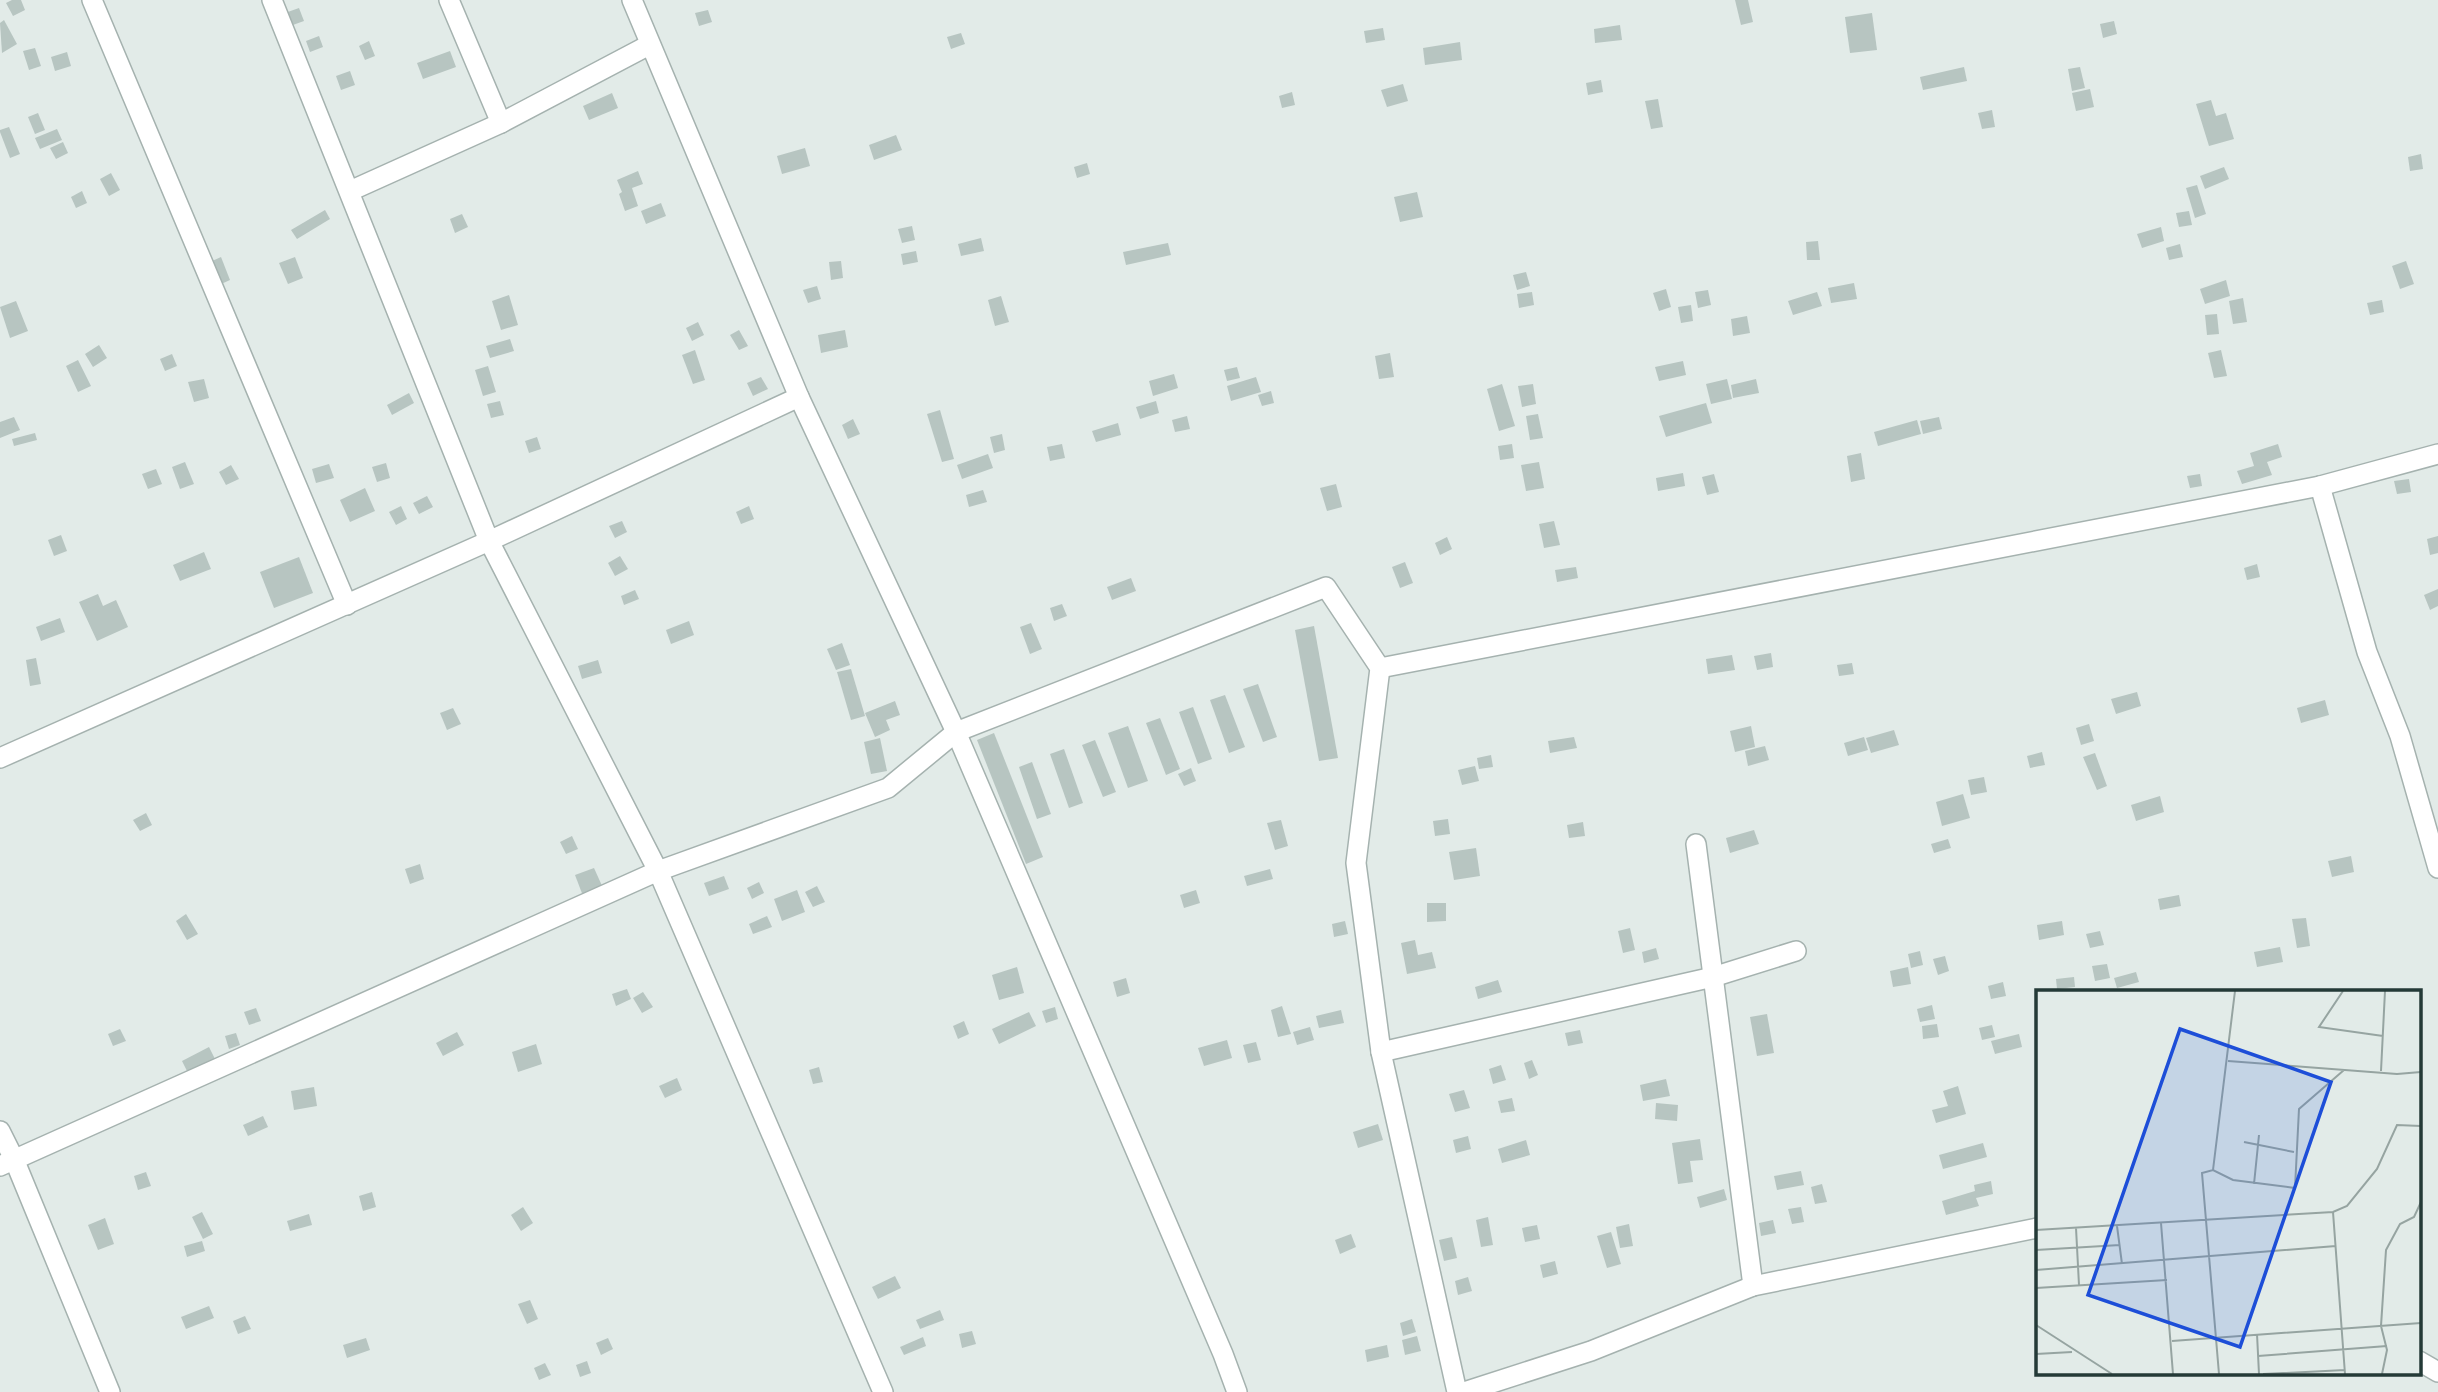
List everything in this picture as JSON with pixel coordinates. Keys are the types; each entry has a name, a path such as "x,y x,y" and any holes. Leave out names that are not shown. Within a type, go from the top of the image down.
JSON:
{"street":[{"path":"92,0 347,605"},
{"path":"272,0 351,191 489,541 658,871 883,1392"},
{"path":"449,0 501,123"},
{"path":"632,0 799,397 956,732 1237,1392"},
{"path":"351,191 501,123 649,45"},
{"path":"0,758 489,541 799,397"},
{"path":"1380,668 2320,486 2438,454"},
{"path":"2320,486 2367,652 2400,736 2438,868"},
{"path":"7,1163 658,871 888,788 956,732 1326,587 1380,668 1356,863 1381,1052 1457,1392"},
{"path":"1696,844 1753,1286"},
{"path":"1381,1052 1713,977 1796,951"},
{"path":"0,1131 7,1163 110,1392"},
{"path":"1464,1392 1591,1351 1753,1286 2036,1227"},
{"path":"2420,1362 2438,1372"}],"building":[{"path":"21,0 25,10 13,16 6,3"},
{"path":"1735,0 1748,0 1753,22 1741,25"},
{"path":"299,8 304,21 290,26 285,13"},
{"path":"708,10 712,22 699,26 695,13"},
{"path":"1872,13 1877,50 1850,53 1845,17"},
{"path":"4,20 17,44 2,53 0,23"},
{"path":"2114,21 2117,34 2103,38 2100,24"},
{"path":"1620,25 1622,40 1595,43 1594,29"},
{"path":"1383,28 1385,40 1366,43 1364,31"},
{"path":"961,33 965,44 951,49 947,37"},
{"path":"319,36 323,47 310,52 306,41"},
{"path":"369,41 375,56 365,60 359,46"},
{"path":"1460,42 1462,60 1425,65 1423,48"},
{"path":"35,48 41,66 29,70 23,51"},
{"path":"450,51 456,67 423,79 417,63"},
{"path":"67,52 71,66 55,71 51,57"},
{"path":"1964,67 1967,81 1923,90 1920,77"},
{"path":"2080,67 2085,88 2072,91 2068,69"},
{"path":"350,71 355,85 341,90 336,76"},
{"path":"1601,80 1603,92 1588,95 1586,83"},
{"path":"1403,84 1408,101 1387,107 1381,90"},
{"path":"2090,89 2094,107 2076,111 2072,93"},
{"path":"1292,92 1295,105 1282,108 1279,96"},
{"path":"612,93 618,108 589,120 583,106"},
{"path":"1658,99 1663,127 1651,129 1645,101"},
{"path":"2211,100 2216,116 2226,113 2234,139 2209,146 2196,104"},
{"path":"1992,110 1995,127 1982,129 1978,113"},
{"path":"38,113 45,130 35,134 28,117"},
{"path":"9,127 20,154 10,158 0,132"},
{"path":"57,129 62,140 40,149 35,138"},
{"path":"896,135 902,150 874,160 869,145"},
{"path":"63,142 68,153 56,159 50,148"},
{"path":"805,148 810,166 782,174 777,156"},
{"path":"2421,154 2423,169 2410,171 2408,157"},
{"path":"1087,163 1090,174 1077,178 1074,167"},
{"path":"2224,167 2229,179 2205,189 2200,176"},
{"path":"638,171 643,184 632,188 638,206 625,211 617,180"},
{"path":"111,173 120,190 109,196 100,179"},
{"path":"2197,185 2206,214 2195,218 2186,188"},
{"path":"82,191 87,203 76,208 71,197"},
{"path":"1417,192 1423,217 1400,222 1394,197"},
{"path":"661,203 666,216 646,224 641,211"},
{"path":"325,210 330,219 297,239 291,230"},
{"path":"2189,211 2192,225 2179,227 2176,213"},
{"path":"462,214 468,227 455,233 450,219"},
{"path":"912,226 915,240 902,243 898,229"},
{"path":"2161,227 2164,241 2142,248 2137,234"},
{"path":"981,238 984,251 961,256 958,244"},
{"path":"1818,241 1820,260 1807,260 1806,242"},
{"path":"1168,243 1171,255 1126,265 1123,252"},
{"path":"2180,244 2183,257 2169,260 2166,248"},
{"path":"916,251 918,262 903,265 901,254"},
{"path":"221,257 230,280 219,285 210,262"},
{"path":"295,257 303,278 288,284 279,263"},
{"path":"841,261 843,278 831,280 829,262"},
{"path":"2406,261 2414,284 2400,289 2392,266"},
{"path":"1526,272 1530,286 1517,290 1513,275"},
{"path":"2226,280 2230,296 2205,304 2200,289"},
{"path":"1854,283 1857,299 1831,303 1828,288"},
{"path":"817,286 821,299 808,303 803,290"},
{"path":"1666,289 1671,307 1659,311 1653,293"},
{"path":"1708,290 1711,305 1698,308 1695,292"},
{"path":"1532,292 1534,305 1519,308 1517,294"},
{"path":"1817,292 1822,306 1793,315 1788,301"},
{"path":"509,295 518,325 501,330 492,301"},
{"path":"1001,296 1009,322 995,326 988,300"},
{"path":"2243,298 2247,322 2233,324 2229,301"},
{"path":"2382,300 2384,312 2370,315 2367,303"},
{"path":"16,301 28,331 10,338 0,307"},
{"path":"1691,305 1693,321 1681,323 1678,307"},
{"path":"2217,314 2219,334 2207,335 2205,315"},
{"path":"1747,316 1750,333 1733,336 1731,319"},
{"path":"698,322 704,335 692,341 686,328"},
{"path":"739,330 748,346 739,350 730,335"},
{"path":"845,330 848,347 821,353 818,335"},
{"path":"510,339 514,351 490,358 486,346"},
{"path":"99,345 107,358 93,367 85,354"},
{"path":"695,350 705,380 693,384 682,355"},
{"path":"2221,350 2227,376 2214,378 2208,353"},
{"path":"1390,353 1394,377 1379,379 1375,356"},
{"path":"172,354 177,366 165,371 160,359"},
{"path":"78,360 91,386 78,392 66,366"},
{"path":"1683,361 1686,375 1659,381 1655,367"},
{"path":"488,366 496,392 483,396 475,370"},
{"path":"1237,367 1240,378 1227,381 1224,370"},
{"path":"1174,374 1178,388 1153,396 1149,381"},
{"path":"761,377 768,389 753,396 747,383"},
{"path":"1256,377 1261,392 1231,401 1227,386"},
{"path":"204,379 209,398 194,402 188,382"},
{"path":"1727,379 1732,399 1711,404 1706,384"},
{"path":"1756,379 1759,393 1733,398 1731,385"},
{"path":"1502,384 1515,426 1499,431 1487,389"},
{"path":"1533,384 1536,404 1522,407 1518,386"},
{"path":"1271,391 1274,403 1262,406 1258,395"},
{"path":"409,393 414,403 392,415 387,405"},
{"path":"500,401 504,415 491,418 487,404"},
{"path":"1156,401 1159,413 1140,419 1136,407"},
{"path":"1706,403 1712,423 1666,437 1659,416"},
{"path":"940,410 954,459 942,462 927,414"},
{"path":"1538,414 1543,438 1530,440 1526,416"},
{"path":"1187,416 1190,429 1175,432 1172,420"},
{"path":"14,417 20,430 0,438 0,422"},
{"path":"1939,417 1942,429 1923,434 1920,421"},
{"path":"853,419 860,434 848,439 842,425"},
{"path":"1917,420 1921,434 1878,446 1874,432"},
{"path":"1118,423 1121,435 1096,442 1092,431"},
{"path":"35,433 37,440 14,446 12,439"},
{"path":"1002,434 1005,450 994,453 990,437"},
{"path":"537,437 541,449 529,453 525,441"},
{"path":"1062,444 1065,458 1050,461 1047,447"},
{"path":"1512,444 1514,458 1500,460 1498,446"},
{"path":"2278,444 2282,457 2267,462 2272,475 2242,484 2237,471 2254,466 2250,453"},
{"path":"1861,453 1865,479 1851,482 1847,456"},
{"path":"988,454 993,468 962,479 957,465"},
{"path":"185,462 194,484 180,489 172,467"},
{"path":"1539,462 1544,488 1526,491 1521,465"},
{"path":"386,463 390,478 377,482 372,467"},
{"path":"329,464 334,478 316,483 312,469"},
{"path":"231,465 239,479 226,485 219,472"},
{"path":"156,469 162,484 148,489 142,474"},
{"path":"1683,473 1685,486 1658,491 1656,478"},
{"path":"1714,474 1719,492 1707,495 1702,477"},
{"path":"2200,474 2202,486 2190,488 2187,476"},
{"path":"2409,479 2411,492 2397,494 2394,481"},
{"path":"1336,484 1342,507 1327,511 1320,488"},
{"path":"365,488 375,511 350,522 340,500"},
{"path":"983,490 987,502 969,507 966,495"},
{"path":"427,496 433,507 419,514 413,503"},
{"path":"401,506 407,519 396,525 389,512"},
{"path":"749,506 754,519 741,524 736,512"},
{"path":"622,521 627,532 615,538 609,526"},
{"path":"1554,521 1560,545 1544,548 1539,524"},
{"path":"61,535 67,551 54,556 48,540"},
{"path":"2438,536 2438,553 2430,555 2427,539"},
{"path":"1447,537 1452,549 1440,555 1435,543"},
{"path":"204,552 211,569 180,581 173,565"},
{"path":"620,556 628,569 615,576 608,563"},
{"path":"299,557 313,593 274,608 260,572"},
{"path":"1405,562 1413,583 1400,588 1392,567"},
{"path":"2257,564 2260,577 2247,580 2244,568"},
{"path":"1576,567 1578,578 1557,582 1555,570"},
{"path":"1131,578 1136,591 1112,600 1107,587"},
{"path":"2438,589 2438,606 2430,610 2424,595"},
{"path":"635,590 639,599 624,605 621,596"},
{"path":"98,594 103,606 116,600 128,627 97,641 79,602"},
{"path":"1062,604 1067,616 1054,621 1050,608"},
{"path":"60,618 65,632 41,641 36,627"},
{"path":"689,621 694,635 671,644 666,630"},
{"path":"1031,623 1042,649 1030,654 1020,627"},
{"path":"1314,626 1338,758 1319,761 1295,630"},
{"path":"842,643 850,665 836,670 827,649"},
{"path":"1771,653 1773,667 1757,670 1754,656"},
{"path":"1732,655 1735,670 1708,674 1706,659"},
{"path":"36,658 41,684 30,686 26,660"},
{"path":"598,660 602,673 582,679 578,666"},
{"path":"1852,663 1854,674 1839,676 1837,665"},
{"path":"851,669 865,716 851,720 837,672"},
{"path":"1258,684 1277,737 1263,742 1243,689"},
{"path":"2137,692 2141,706 2116,714 2111,699"},
{"path":"1225,695 1245,747 1229,753 1210,700"},
{"path":"2325,700 2329,715 2301,723 2297,708"},
{"path":"895,701 900,715 886,720 890,730 875,737 865,713"},
{"path":"1193,707 1212,759 1198,764 1179,712"},
{"path":"453,708 461,724 447,730 440,713"},
{"path":"1160,718 1180,769 1166,775 1146,723"},
{"path":"2089,724 2094,741 2081,745 2076,728"},
{"path":"1128,726 1148,781 1128,788 1108,733"},
{"path":"1751,726 1755,747 1735,752 1730,731"},
{"path":"1894,730 1899,745 1871,753 1866,738"},
{"path":"994,733 1043,857 1026,864 977,740"},
{"path":"1574,737 1577,748 1550,753 1548,741"},
{"path":"1864,737 1868,750 1848,756 1844,743"},
{"path":"880,738 887,771 871,774 864,742"},
{"path":"1095,740 1116,792 1103,797 1082,745"},
{"path":"1765,746 1769,760 1748,766 1745,751"},
{"path":"1064,749 1083,803 1069,808 1050,754"},
{"path":"2042,752 2045,765 2030,768 2027,756"},
{"path":"2095,753 2107,786 2097,790 2083,757"},
{"path":"1491,755 1493,767 1479,769 1477,758"},
{"path":"1032,762 1051,814 1037,819 1019,767"},
{"path":"1475,766 1479,781 1462,785 1458,770"},
{"path":"1191,768 1196,781 1184,786 1178,774"},
{"path":"1984,777 1987,792 1971,795 1968,780"},
{"path":"1963,794 1970,818 1942,826 1936,802"},
{"path":"2160,796 2164,812 2136,821 2131,805"},
{"path":"146,813 152,825 140,831 133,820"},
{"path":"1448,819 1450,834 1435,836 1433,821"},
{"path":"1281,820 1288,846 1275,850 1267,823"},
{"path":"1583,822 1585,836 1569,838 1567,825"},
{"path":"1754,830 1759,844 1730,853 1726,838"},
{"path":"572,836 578,849 566,854 560,842"},
{"path":"1948,839 1951,848 1934,853 1931,844"},
{"path":"1476,848 1480,876 1454,880 1449,852"},
{"path":"2351,856 2354,872 2332,877 2328,861"},
{"path":"420,864 424,879 410,884 405,869"},
{"path":"594,868 603,888 583,896 575,875"},
{"path":"1270,869 1273,879 1247,886 1244,876"},
{"path":"724,876 729,889 709,896 704,883"},
{"path":"759,882 764,893 752,899 747,888"},
{"path":"817,886 825,902 813,907 805,892"},
{"path":"797,890 805,912 782,921 774,899"},
{"path":"1196,890 1200,903 1184,908 1180,895"},
{"path":"2179,895 2181,906 2160,910 2158,899"},
{"path":"1427,903 1446,903 1446,921 1427,922"},
{"path":"186,914 198,934 187,940 176,921"},
{"path":"767,916 772,927 753,934 749,924"},
{"path":"2306,918 2310,946 2297,948 2292,919"},
{"path":"1345,921 1348,934 1334,937 1332,924"},
{"path":"2062,921 2064,935 2039,940 2037,925"},
{"path":"1630,928 1635,950 1623,953 1618,931"},
{"path":"2100,931 2104,945 2090,948 2086,934"},
{"path":"1415,940 1418,955 1432,952 1436,968 1407,974 1401,943"},
{"path":"2280,947 2283,962 2257,967 2254,952"},
{"path":"1656,948 1659,959 1644,963 1642,952"},
{"path":"1920,951 1923,965 1911,968 1908,954"},
{"path":"1945,956 1949,971 1938,975 1933,959"},
{"path":"2107,964 2110,978 2095,981 2092,966"},
{"path":"1017,967 1024,993 999,1000 992,975"},
{"path":"1908,967 1911,984 1893,987 1890,971"},
{"path":"2136,972 2139,982 2117,988 2114,978"},
{"path":"2074,977 2075,987 2057,989 2056,979"},
{"path":"1126,978 1130,993 1117,997 1113,982"},
{"path":"1498,980 1502,992 1478,999 1475,987"},
{"path":"2003,982 2006,996 1991,999 1988,986"},
{"path":"627,989 631,999 616,1006 612,994"},
{"path":"643,992 653,1007 642,1013 633,998"},
{"path":"1932,1005 1935,1019 1920,1022 1917,1009"},
{"path":"1282,1006 1291,1034 1278,1037 1271,1010"},
{"path":"1055,1007 1058,1019 1046,1023 1042,1011"},
{"path":"256,1008 261,1021 249,1025 244,1012"},
{"path":"1341,1010 1344,1023 1319,1028 1316,1016"},
{"path":"1029,1012 1036,1026 999,1044 992,1029"},
{"path":"1767,1014 1774,1053 1757,1056 1750,1017"},
{"path":"964,1021 969,1034 958,1039 953,1026"},
{"path":"1937,1024 1939,1037 1923,1039 1922,1026"},
{"path":"1992,1025 1995,1037 1982,1040 1979,1028"},
{"path":"1310,1027 1314,1040 1297,1045 1293,1032"},
{"path":"120,1029 126,1041 113,1046 108,1034"},
{"path":"1580,1030 1583,1043 1568,1046 1565,1033"},
{"path":"457,1032 464,1045 443,1056 436,1043"},
{"path":"236,1033 240,1045 229,1049 225,1036"},
{"path":"2019,1034 2022,1047 1995,1054 1991,1041"},
{"path":"1227,1040 1232,1058 1204,1066 1198,1048"},
{"path":"1256,1042 1261,1060 1248,1063 1243,1045"},
{"path":"536,1044 542,1064 518,1072 512,1052"},
{"path":"209,1047 216,1061 189,1075 182,1061"},
{"path":"1532,1060 1538,1075 1529,1079 1524,1063"},
{"path":"1501,1065 1506,1080 1493,1084 1489,1069"},
{"path":"819,1067 823,1082 813,1084 809,1070"},
{"path":"677,1078 682,1090 665,1098 659,1086"},
{"path":"1666,1079 1670,1096 1643,1101 1640,1085"},
{"path":"1958,1086 1966,1114 1936,1123 1932,1110 1948,1106 1943,1091"},
{"path":"314,1087 317,1106 294,1110 291,1091"},
{"path":"1464,1090 1470,1108 1455,1112 1449,1094"},
{"path":"1512,1098 1515,1111 1501,1113 1498,1101"},
{"path":"1656,1103 1678,1105 1677,1121 1655,1119"},
{"path":"263,1116 268,1127 248,1136 243,1125"},
{"path":"1378,1124 1383,1140 1358,1148 1353,1132"},
{"path":"1468,1136 1471,1149 1456,1153 1453,1140"},
{"path":"1700,1139 1703,1160 1690,1161 1693,1182 1678,1184 1672,1143"},
{"path":"1526,1140 1530,1155 1502,1163 1498,1149"},
{"path":"1983,1143 1987,1157 1943,1169 1939,1155"},
{"path":"1801,1171 1804,1185 1777,1190 1774,1176"},
{"path":"146,1172 151,1186 138,1190 134,1176"},
{"path":"1991,1181 1993,1194 1976,1198 1979,1206 1946,1215 1942,1201 1975,1191 1974,1185"},
{"path":"1822,1184 1827,1202 1815,1204 1811,1187"},
{"path":"1724,1189 1727,1200 1700,1208 1697,1197"},
{"path":"372,1192 376,1207 363,1211 359,1196"},
{"path":"523,1207 533,1223 521,1231 511,1215"},
{"path":"1801,1207 1804,1222 1792,1224 1788,1209"},
{"path":"202,1212 213,1234 203,1239 192,1217"},
{"path":"309,1214 312,1225 290,1231 287,1221"},
{"path":"1488,1217 1493,1245 1481,1247 1476,1220"},
{"path":"105,1218 114,1244 98,1250 88,1225"},
{"path":"1773,1220 1776,1233 1761,1236 1759,1223"},
{"path":"1629,1224 1633,1246 1620,1248 1616,1227"},
{"path":"1537,1225 1540,1239 1525,1242 1522,1228"},
{"path":"1611,1232 1621,1264 1607,1268 1597,1236"},
{"path":"1351,1234 1356,1247 1340,1254 1335,1240"},
{"path":"1452,1237 1457,1258 1444,1261 1439,1240"},
{"path":"202,1241 205,1251 187,1257 184,1246"},
{"path":"1555,1261 1558,1274 1543,1278 1540,1265"},
{"path":"895,1276 901,1288 878,1299 872,1287"},
{"path":"1468,1277 1472,1291 1458,1295 1455,1281"},
{"path":"530,1300 538,1319 527,1324 518,1304"},
{"path":"209,1306 214,1318 186,1329 181,1317"},
{"path":"940,1310 944,1320 920,1329 916,1320"},
{"path":"245,1316 251,1329 238,1334 233,1321"},
{"path":"1412,1319 1416,1332 1403,1336 1400,1323"},
{"path":"972,1331 976,1344 962,1348 959,1334"},
{"path":"1417,1336 1421,1351 1405,1355 1402,1340"},
{"path":"923,1337 926,1346 904,1355 900,1347"},
{"path":"366,1338 370,1350 347,1358 343,1345"},
{"path":"608,1338 613,1349 601,1355 596,1343"},
{"path":"1387,1345 1389,1357 1367,1362 1365,1350"},
{"path":"587,1361 591,1373 580,1377 576,1365"},
{"path":"545,1363 551,1375 539,1380 534,1368"}]}
